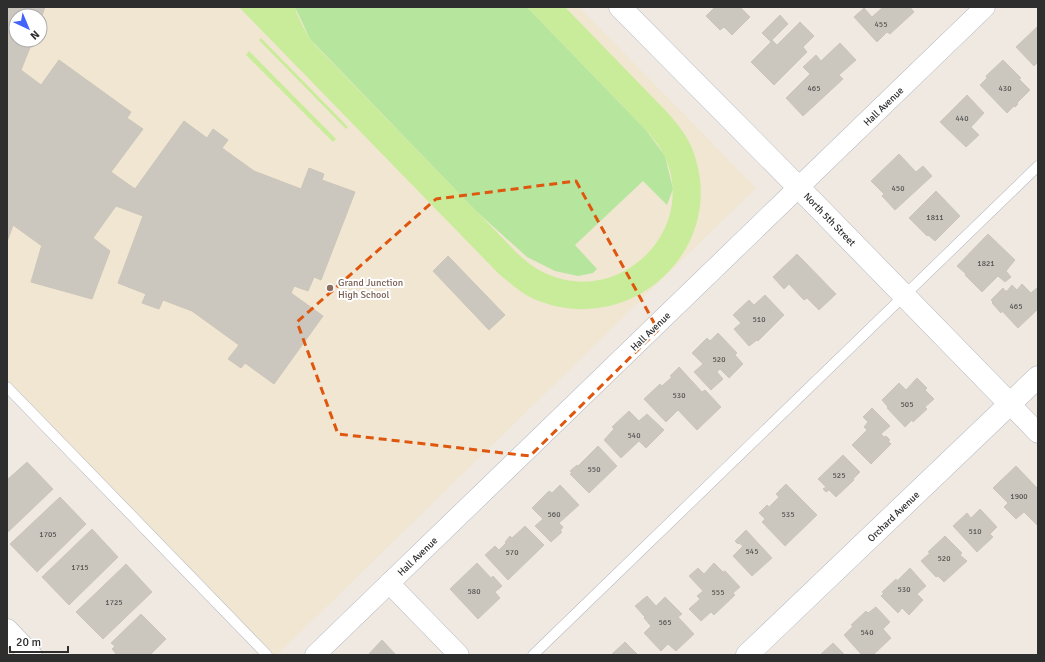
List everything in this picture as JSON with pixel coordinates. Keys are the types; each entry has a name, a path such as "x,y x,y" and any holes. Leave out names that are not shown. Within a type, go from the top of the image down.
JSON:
{"street":[{"name":"North 5th Street","path":"620,7 1038,433"},
{"name":"Hall Avenue","path":"315,655 985,7"},
{"name":"Orchard Avenue","path":"747,655 1038,377"},
{"path":"389,583 459,655"},
{"path":"7,630 31,655"}],"lane":[{"path":"533,655 1038,166"},
{"path":"7,387 267,655"}],"highlighted area":[{"path":"576,181 658,330 530,456 338,434 297,322 436,199"}],"shaded area":[{"name":"Grand Junction High School","path":"7,7 579,7 756,188 277,655 267,655 7,387"}],"green space":[{"path":"239,7 295,7 303,27 315,45 518,254 534,267 545,273 570,281 595,281 619,274 639,261 656,243 667,222 673,197 670,171 664,154 657,144 527,7 565,7 666,111 680,128 691,146 700,183 698,218 686,249 665,275 638,295 606,307 571,309 529,297 499,274"},
{"path":"295,7 527,7 646,130 665,156 673,189 667,205 643,181 575,245 597,269 593,273 578,276 555,271 527,257 476,211 310,39"},
{"path":"261,38 348,127 346,129 259,40"},
{"path":"249,51 336,139 333,142 246,55"}],"building":[{"name":"Grand Junction High School","path":"7,7 45,7 8,8 8,48 30,48 21,70 41,85 59,60 131,112 127,118 143,129 111,172 135,189 184,121 207,138 213,129 228,140 222,148 254,171 301,189 309,168 324,174 322,180 355,192 321,280 314,277 308,291 294,286 291,293 323,316 274,384 245,363 241,368 228,359 239,345 192,311 163,300 159,309 142,303 146,294 118,283 143,216 116,206 93,238 110,251 92,299 31,282 42,246 13,225 7,242"},
{"path":"715,7 740,7 750,17 732,35 724,27 720,30 706,16"},
{"path":"883,7 910,7 914,12 890,34 887,32 877,42 854,17 864,8 872,17"},
{"path":"780,15 788,24 772,40 777,45 800,22 814,36 803,47 807,52 774,85 751,62 771,42 762,33"},
{"path":"1038,26 1038,62 1034,66 1016,47"},
{"path":"840,43 856,60 839,75 843,79 803,116 786,98 810,74 803,67 816,55 821,61"},
{"path":"1003,60 1021,78 1019,79 1030,90 1015,107 1014,106 1007,113 980,85 987,78 986,76"},
{"path":"967,95 984,113 971,127 979,135 966,147 940,122"},
{"path":"899,154 916,172 923,166 932,176 895,210 882,196 884,194 871,181"},
{"path":"936,191 960,216 935,241 928,235 927,236 909,218"},
{"path":"988,234 1015,260 1006,271 1011,277 1005,282 998,276 982,292 957,266"},
{"path":"797,254 836,294 819,310 807,298 804,300 789,284 784,289 773,277"},
{"path":"448,256 505,315 489,330 433,271"},
{"path":"1022,284 1031,293 1038,287 1038,309 1018,328 1002,311 1001,313 991,300 1003,288 1007,291 1012,285 1017,290"},
{"path":"765,295 784,315 758,341 757,340 749,346 734,329 741,323 733,315 749,300 754,305"},
{"path":"718,333 737,353 735,355 743,364 729,378 720,369 717,372 723,379 711,390 694,372 703,364 692,353 707,338 710,341"},
{"path":"679,367 702,392 705,390 721,407 697,430 678,410 666,422 644,399 660,384 662,386 672,377 670,376"},
{"path":"917,378 927,388 925,390 934,399 925,407 927,409 905,427 887,408 888,407 882,400 899,383 906,390"},
{"path":"872,408 890,426 881,434 890,440 888,441 891,444 871,464 852,445 867,430 864,427 868,422 863,417"},
{"path":"629,411 639,421 647,414 664,430 646,448 639,441 621,458 604,440 614,429 612,427"},
{"path":"598,446 617,466 589,493 570,474 572,473 570,471 577,465 578,466"},
{"path":"843,455 860,472 853,479 854,480 836,497 829,490 826,492 823,489 826,487 818,479"},
{"path":"27,462 53,489 7,533 7,480"},
{"path":"1016,466 1038,489 1038,526 1024,512 1016,519 1004,507 1008,503 993,488"},
{"path":"786,484 817,515 785,546 762,522 765,519 759,513 767,505 769,507 779,497 776,494"},
{"path":"560,485 579,505 559,523 563,527 560,531 562,532 551,542 535,526 543,519 532,508 549,491 552,493"},
{"path":"60,497 86,524 37,572 10,544"},
{"path":"980,509 997,527 990,534 993,537 977,552 953,526 967,513 971,518"},
{"path":"525,526 544,545 508,580 485,555 495,546 499,550 510,536 512,538"},
{"path":"92,529 118,557 69,605 42,577"},
{"path":"746,530 772,558 752,576 733,556 743,546 735,541"},
{"path":"945,536 962,553 960,555 967,561 944,582 938,576 936,577 921,561"},
{"path":"477,563 491,578 493,576 502,586 495,592 500,598 478,619 450,589"},
{"path":"714,563 723,572 725,571 740,587 733,593 735,595 714,615 711,612 701,621 689,609 700,599 697,596 703,591 689,576 698,568 704,574"},
{"path":"126,564 152,592 103,639 76,612"},
{"path":"910,568 926,586 917,594 923,600 909,615 902,608 898,613 881,596 884,593 882,592 896,579 897,581"},
{"path":"647,596 656,606 665,597 682,614 678,617 694,634 676,651 668,644 661,651 644,633 651,626 635,606"},
{"path":"876,607 890,622 883,629 891,638 873,655 862,655 844,635 853,626 851,625 866,611 868,613"},
{"path":"141,614 166,639 150,655 117,655 112,649 115,646 111,643"},
{"path":"382,640 396,655 368,655"},
{"path":"625,642 638,655 611,655"},
{"path":"833,643 845,655 820,655"}],"place":[{"name":"Grand Junction High School","path":"330,288"}]}
